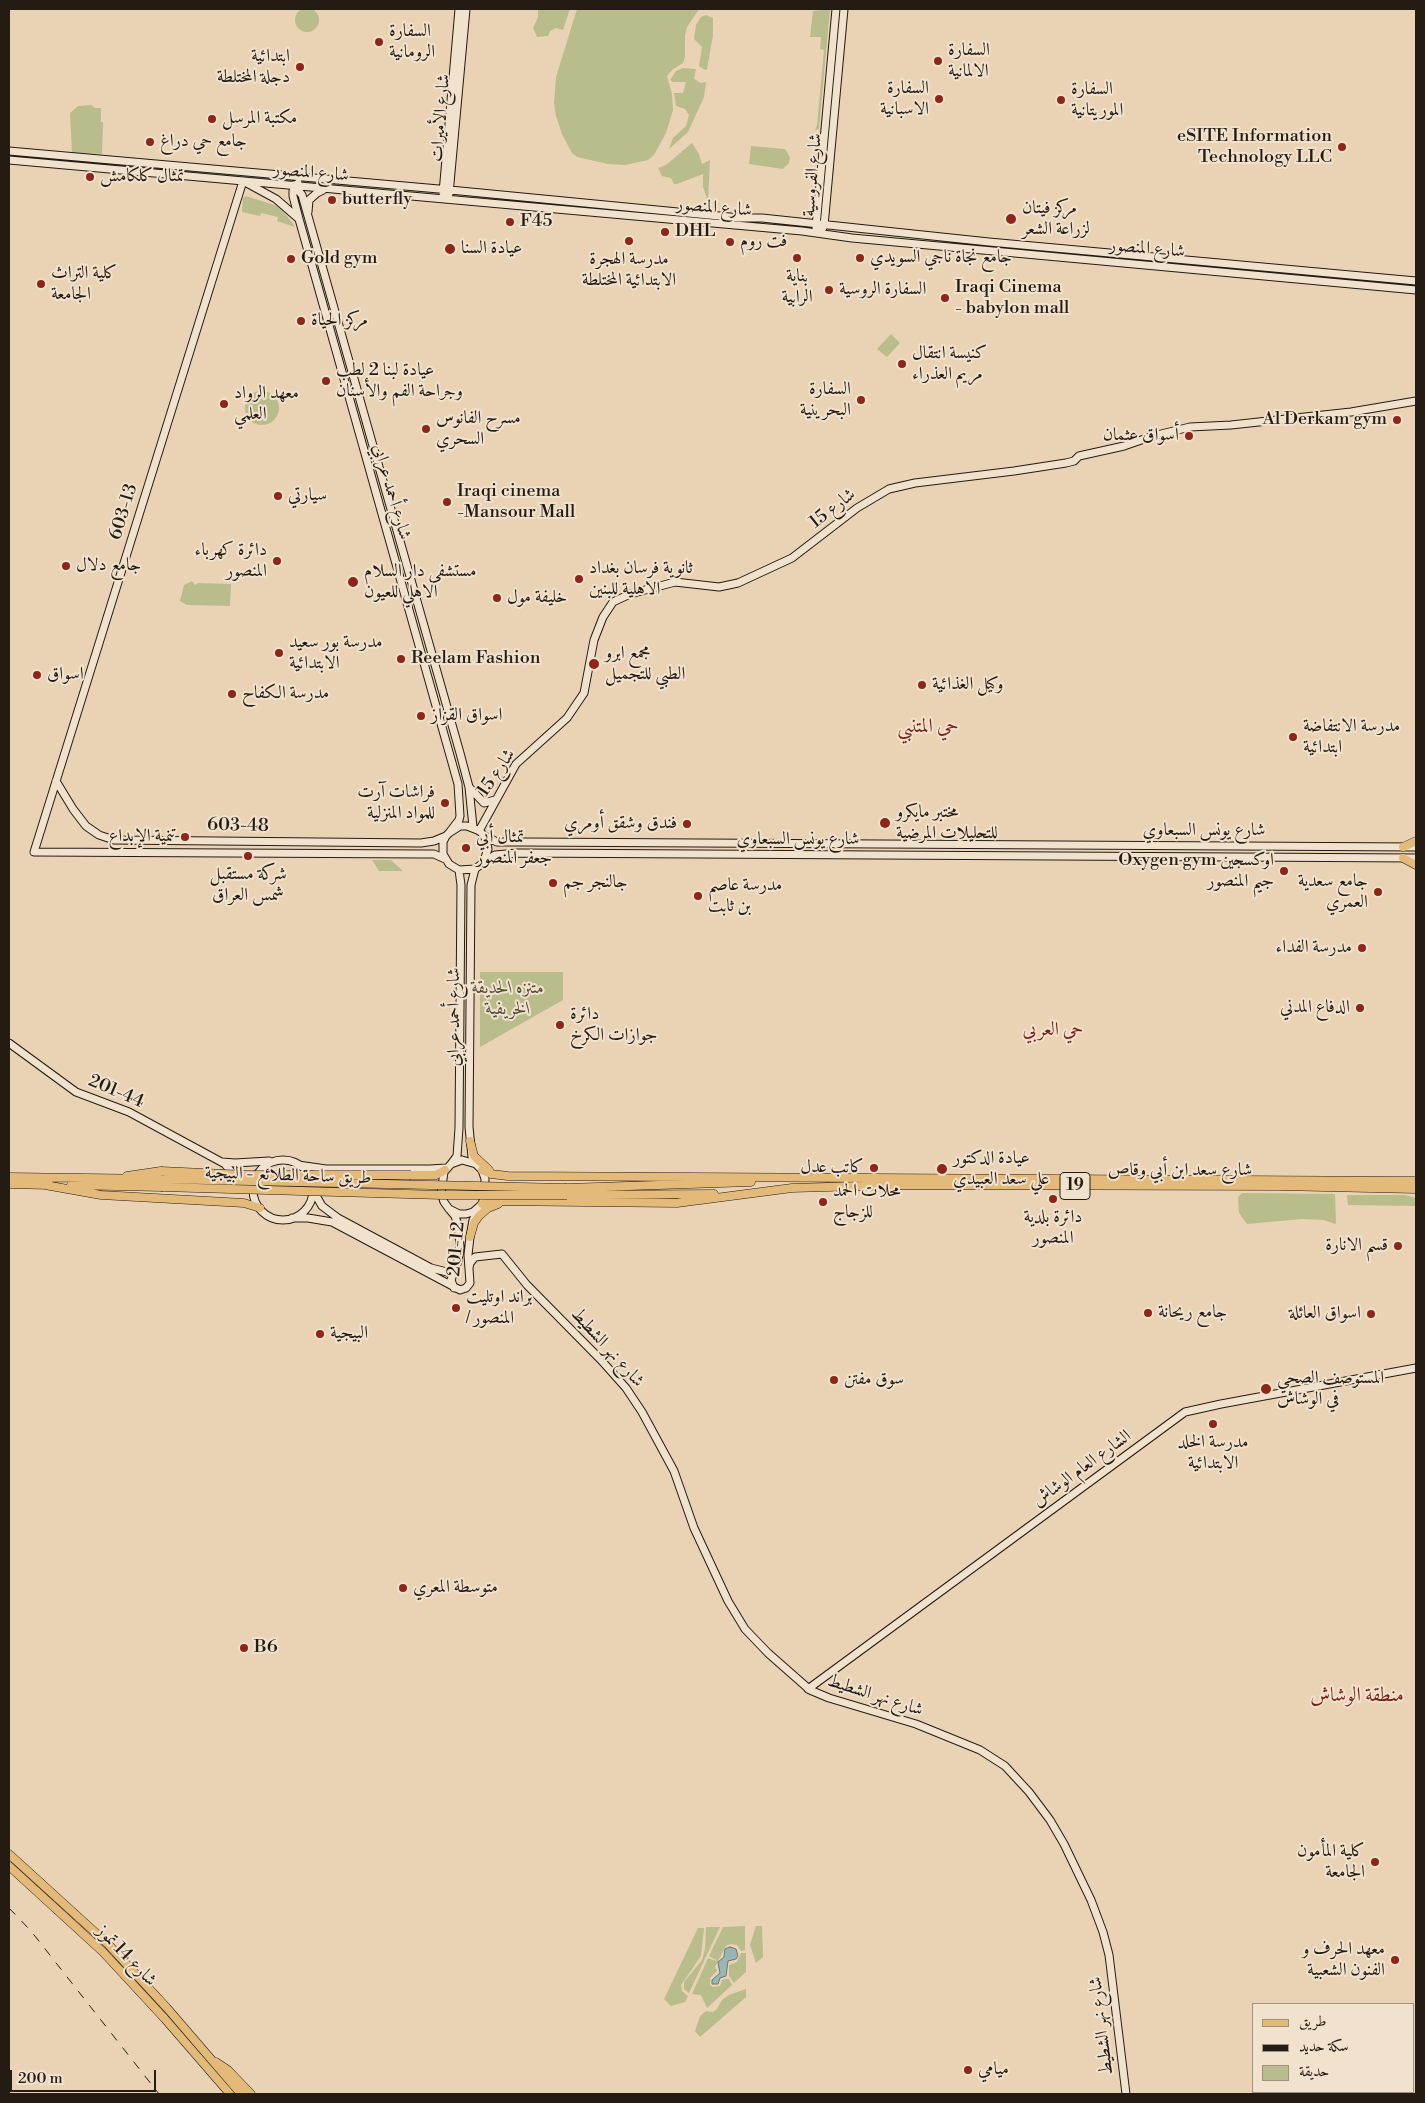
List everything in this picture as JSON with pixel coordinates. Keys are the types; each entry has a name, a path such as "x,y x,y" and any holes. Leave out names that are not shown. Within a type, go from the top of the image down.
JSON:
{"main road":[{"name":"شارع الأميرات","path":"446,190 459,9"},
{"name":"شارع الأميرات","path":"445,199 466,9"},
{"name":"شارع الفروسية","path":"817,235 816,225 836,9"},
{"name":"شارع الفروسية","path":"817,235 824,226 844,9"},
{"name":"شارع المنصور","path":"9,151 770,219 824,226 1416,281"},
{"name":"شارع المنصور","path":"9,160 802,231 817,235 1416,290"},
{"name":"شارع أحمد عرابي","path":"284,176 302,195 469,787 478,831"},
{"path":"295,186 304,178"},
{"path":"243,181 276,199 299,219"},
{"name":"603-13","path":"34,852 243,181"},
{"name":"شارع أحمد عرابي","path":"295,186 293,196 299,219 458,784 460,816 447,835"},
{"path":"308,217 309,200 316,193 326,189"},
{"name":"شارع 15","path":"478,831 516,764 567,718 584,693 594,640 603,617 613,602 630,594 675,582 719,587 738,583 798,554 857,508 890,489 915,483 996,474 1066,463 1079,456 1124,446 1153,436 1190,427 1230,425 1347,411 1416,400"},
{"name":"603-48","path":"56,781 73,809 90,830 109,839 421,843 434,841 447,835"},
{"path":"469,787 484,803 495,800"},
{"path":"460,826 478,831 488,849 483,863 475,869 459,870 449,864 445,859 443,848 447,835 460,826"},
{"name":"شارع يونس السبعاوي","path":"478,831 497,842 1416,847"},
{"path":"135,840 135,852"},
{"path":"1403,847 1416,841"},
{"path":"279,842 280,853"},
{"path":"1023,845 1023,856"},
{"name":"603-48","path":"34,852 434,854 445,859"},
{"name":"شارع يونس السبعاوي","path":"483,863 495,855 518,853 1416,858"},
{"path":"1403,858 1416,864"},
{"name":"شارع أحمد عرابي","path":"475,869 471,885 470,1141 472,1157 480,1167"},
{"name":"شارع أحمد عرابي","path":"448,1166 457,1156 459,1141 462,885 459,870"},
{"name":"201-44","path":"9,1043 76,1092 129,1112 217,1160 228,1167 236,1178 250,1181 252,1188"},
{"path":"430,1169 441,1166 451,1158 457,1149 459,1141"},
{"path":"470,1141 472,1151 483,1166 496,1174 508,1176"},
{"name":"201-44","path":"217,1160 235,1163 275,1161"},
{"path":"260,1208 254,1198 252,1188 254,1177 259,1170 275,1161 326,1169 444,1169 466,1160 491,1174 508,1176 802,1178"},
{"path":"294,1164 308,1176 319,1202 338,1218 431,1268 448,1272 454,1269 458,1261"},
{"path":"448,1166 443,1175 441,1193 444,1202 455,1213 466,1214 476,1210 482,1204 485,1183 480,1167"},
{"path":"161,1179 247,1175 436,1175 448,1166"},
{"name":"طريق ساحة الطلائع - البيجية","path":"9,1178 161,1179 567,1191"},
{"path":"567,1191 802,1178"},
{"name":"شارع سعد ابن أبي وقاص","path":"802,1178 1415,1186"},
{"name":"طريق ساحة الطلائع - البيجية","path":"9,1184 45,1185 161,1179"},
{"path":"45,1185 101,1195 236,1202 260,1208 274,1217 308,1218 332,1222 454,1288"},
{"name":"شارع سعد ابن أبي وقاص","path":"734,1194 811,1187 898,1185 1415,1186"},
{"path":"292,1218 301,1214 308,1207 313,1189"},
{"path":"567,1191 734,1194"},
{"path":"482,1204 492,1202 693,1202 734,1194"},
{"path":"482,1255 472,1253 469,1240 476,1220 486,1210 499,1204 515,1202"},
{"name":"201-12","path":"447,1207 455,1216 458,1225 460,1246 458,1261 451,1280 454,1288 460,1290 469,1286 469,1240 473,1220 482,1204"},
{"name":"شارع نهر الشطيط","path":"482,1255 502,1254 527,1285 626,1388 642,1412 674,1471 694,1528 733,1611 760,1646 808,1689 829,1698 916,1724 971,1746 1005,1766 1037,1801 1050,1820 1071,1859 1095,1910 1103,1932 1109,1955 1126,2094"},
{"path":"469,1268 472,1260 482,1255"},
{"name":"الشارع العام الوشاش","path":"808,1689 1185,1412 1416,1368"},
{"name":"شارع 14 تموز","path":"9,1854 108,1944 167,2008 208,2063 228,2070 251,2094"},
{"name":"شارع 14 تموز","path":"9,1866 103,1952 216,2071"},
{"path":"208,2063 209,2076 224,2094"},
{"path":"216,2071 230,2094"},
{"path":"216,2071 241,2094"}],"green space":[{"path":"307,8 312,9 318,15 318,25 312,31 307,32 302,31 296,25 295,20 296,15 302,9"},
{"path":"538,9 570,9 563,30 556,28 550,31 548,36 537,37 533,28 538,17"},
{"path":"577,9 699,9 687,27 683,63 673,69 667,76 672,94 673,110 666,133 654,155 648,160 625,165 608,164 577,157 572,153 562,134 554,103 556,77"},
{"path":"830,9 819,129 815,130 824,50 820,49 821,37 810,37 813,11"},
{"path":"706,15 713,18 713,35 707,69 705,70 699,66 702,47 694,39 696,25 701,17"},
{"path":"683,68 696,69 694,79 701,83 706,82 704,97 688,132 669,149 673,138 686,126 689,115 685,109 676,106 674,93 683,93 686,82 673,82 670,80 676,71"},
{"path":"91,105 95,108 101,108 101,122 103,122 102,154 72,153 70,113 78,106"},
{"path":"692,143 699,154 702,164 710,160 708,201 703,187 703,174 674,184 671,178 662,176 658,168 666,165"},
{"path":"751,146 785,149 790,157 789,163 783,169 749,164"},
{"path":"246,196 277,206 295,227 277,221 278,217 261,213 260,216 242,212 243,198"},
{"path":"891,334 900,343 887,357 877,349"},
{"path":"262,391 274,396 279,408 274,420 262,425 250,420 245,408 250,396"},
{"path":"192,581 195,585 198,583 231,584 230,606 187,605 180,601 184,585"},
{"path":"372,860 391,860 403,871 379,871"},
{"name":"متنزه الحديقة الخريفية","path":"480,972 563,972 563,1000 480,1047"},
{"path":"1242,1193 1335,1194 1336,1223 1324,1220 1302,1219 1247,1224 1239,1213 1238,1197"},
{"path":"1347,1195 1405,1195 1416,1198 1416,1206 1348,1205"},
{"path":"745,1926 745,1950 741,1951 737,1945 730,1944 726,1946 715,1967 717,1971 710,1978 710,1985 713,1987 720,1986 722,1980 726,1979 729,1979 732,1985 707,2008 701,1995 692,1994 708,1958 716,1961 709,1956 723,1927"},
{"path":"756,1926 762,1926 763,1957 756,1963 750,1945"},
{"path":"706,1927 720,1927 689,1993 684,1989 684,1982 702,1960 705,1949"},
{"path":"698,1928 704,1928 701,1956 681,1985 682,1991 688,1996 685,2002 671,2006 664,1999"},
{"path":"741,1953 746,1953 746,1972 734,1983 729,1976 729,1965 737,1962"},
{"path":"746,1989 746,1997 700,2037 695,2031 700,2016 706,2011 713,2012 722,2000 729,1995"}],"water":[{"path":"730,1947 736,1949 738,1956 736,1959 728,1961 726,1976 720,1978 718,1984 712,1984 712,1980 720,1973 718,1962 724,1957 725,1949"}],"railway":[{"path":"9,1908 31,1931 159,2094"}],"place":[{"name":"السفارة الرومانية","path":"379,42"},
{"name":"السفارة الالمانية","path":"938,61"},
{"name":"ابتدائية دجلة المختلطة","path":"300,67"},
{"name":"السفارة الاسبانية","path":"939,99"},
{"name":"السفارة الموريتانية","path":"1061,100"},
{"name":"مكتبة المرسل","path":"212,119"},
{"name":"جامع حي دراغ","path":"150,142"},
{"name":"eSITE Information Technology LLC","path":"1342,147"},
{"name":"تمثال كلكامش","path":"90,177"},
{"name":"butterfly","path":"332,200"},
{"name":"مركز فيتان لزراعة الشعر","path":"1011,219"},
{"name":"F45","path":"510,222"},
{"name":"DHL","path":"665,232"},
{"name":"مدرسة الهجرة الابتدائية المختلطة","path":"629,241"},
{"name":"فت روم","path":"730,242"},
{"name":"عيادة السنا","path":"450,249"},
{"name":"بناية الرابية","path":"797,258"},
{"name":"جامع نجاة ناجي السويدي","path":"860,258"},
{"name":"Gold gym","path":"291,259"},
{"name":"كلية التراث الجامعة","path":"41,284"},
{"name":"السفارة الروسية","path":"829,290"},
{"name":"Iraqi Cinema - babylon mall","path":"945,298"},
{"name":"مركز الحياة","path":"301,321"},
{"name":"كنيسة انتقال مريم العذراء","path":"902,364"},
{"name":"عيادة لبنا 2 لطب وجراحة الفم والأسنان","path":"326,381"},
{"name":"السفارة البحرينية","path":"861,400"},
{"name":"معهد الرواد العلمي","path":"224,404"},
{"name":"Al Derkam gym","path":"1397,420"},
{"name":"مسرح الفانوس السحري","path":"426,429"},
{"name":"أسواق عثمان","path":"1189,436"},
{"name":"سيارتي","path":"278,496"},
{"name":"Iraqi cinema -Mansour Mall","path":"447,502"},
{"name":"دائرة كهرباء المنصور","path":"277,561"},
{"name":"جامع دلال","path":"66,566"},
{"name":"ثانوية فرسان بغداد الاهلية للبنين","path":"579,579"},
{"name":"مستشفى دار السلام الاهلي للعيون","path":"353,582"},
{"name":"خليفة مول","path":"497,598"},
{"name":"مدرسة بور سعيد الابتدائية","path":"279,653"},
{"name":"Reelam Fashion","path":"401,659"},
{"name":"مجمع ابرو الطبي للتجميل","path":"594,664"},
{"name":"اسواق","path":"37,675"},
{"name":"وكيل الغذائية","path":"922,685"},
{"name":"مدرسة الكفاح","path":"232,694"},
{"name":"اسواق القزاز","path":"421,716"},
{"name":"مدرسة الانتفاضة ابتدائية","path":"1293,737"},
{"name":"فراشات آرت للمواد المنزلية","path":"445,803"},
{"name":"مختبر مايكرو للتحليلات المرضية","path":"885,823"},
{"name":"فندق وشقق أومري","path":"687,824"},
{"name":"تنمية الإبداع","path":"185,837"},
{"name":"تمثال أبي جعفر المنصور","path":"466,848"},
{"name":"شركة مستقبل شمس العراق","path":"248,856"},
{"name":"Oxygen gym اوكسجين جيم المنصور","path":"1284,871"},
{"name":"جالنجر جم","path":"553,883"},
{"name":"جامع سعدية العمري","path":"1378,892"},
{"name":"مدرسة عاصم بن ثابت","path":"698,896"},
{"name":"مدرسة الفداء","path":"1362,948"},
{"name":"الدفاع المدني","path":"1360,1008"},
{"name":"دائرة جوازات الكرخ","path":"560,1025"},
{"name":"كاتب عدل","path":"874,1168"},
{"name":"عيادة الدكتور علي سعد العبيدي","path":"942,1169"},
{"name":"دائرة بلدية المنصور","path":"1053,1199"},
{"name":"محلات الحمد للزجاج","path":"823,1202"},
{"name":"قسم الانارة","path":"1398,1246"},
{"name":"براند اوتليت / المنصور","path":"456,1308"},
{"name":"جامع ريحانة","path":"1148,1313"},
{"name":"اسواق العائلة","path":"1371,1314"},
{"name":"البيجية","path":"320,1334"},
{"name":"سوق مفتن","path":"834,1380"},
{"name":"المستوصف الصحي في الوشاش","path":"1266,1389"},
{"name":"مدرسة الخلد الابتدائية","path":"1213,1424"},
{"name":"متوسطة المعري","path":"403,1588"},
{"name":"B6","path":"244,1648"},
{"name":"كلية المأمون الجامعة","path":"1375,1862"},
{"name":"معهد الحرف و الفنون الشعبية","path":"1395,1960"},
{"name":"ميامي","path":"968,2070"}],"district":[{"name":"حي المتنبي","path":"928,727"},
{"name":"حي العربي","path":"1053,1030"},
{"name":"منطقة الوشاش","path":"1357,1696"}]}
